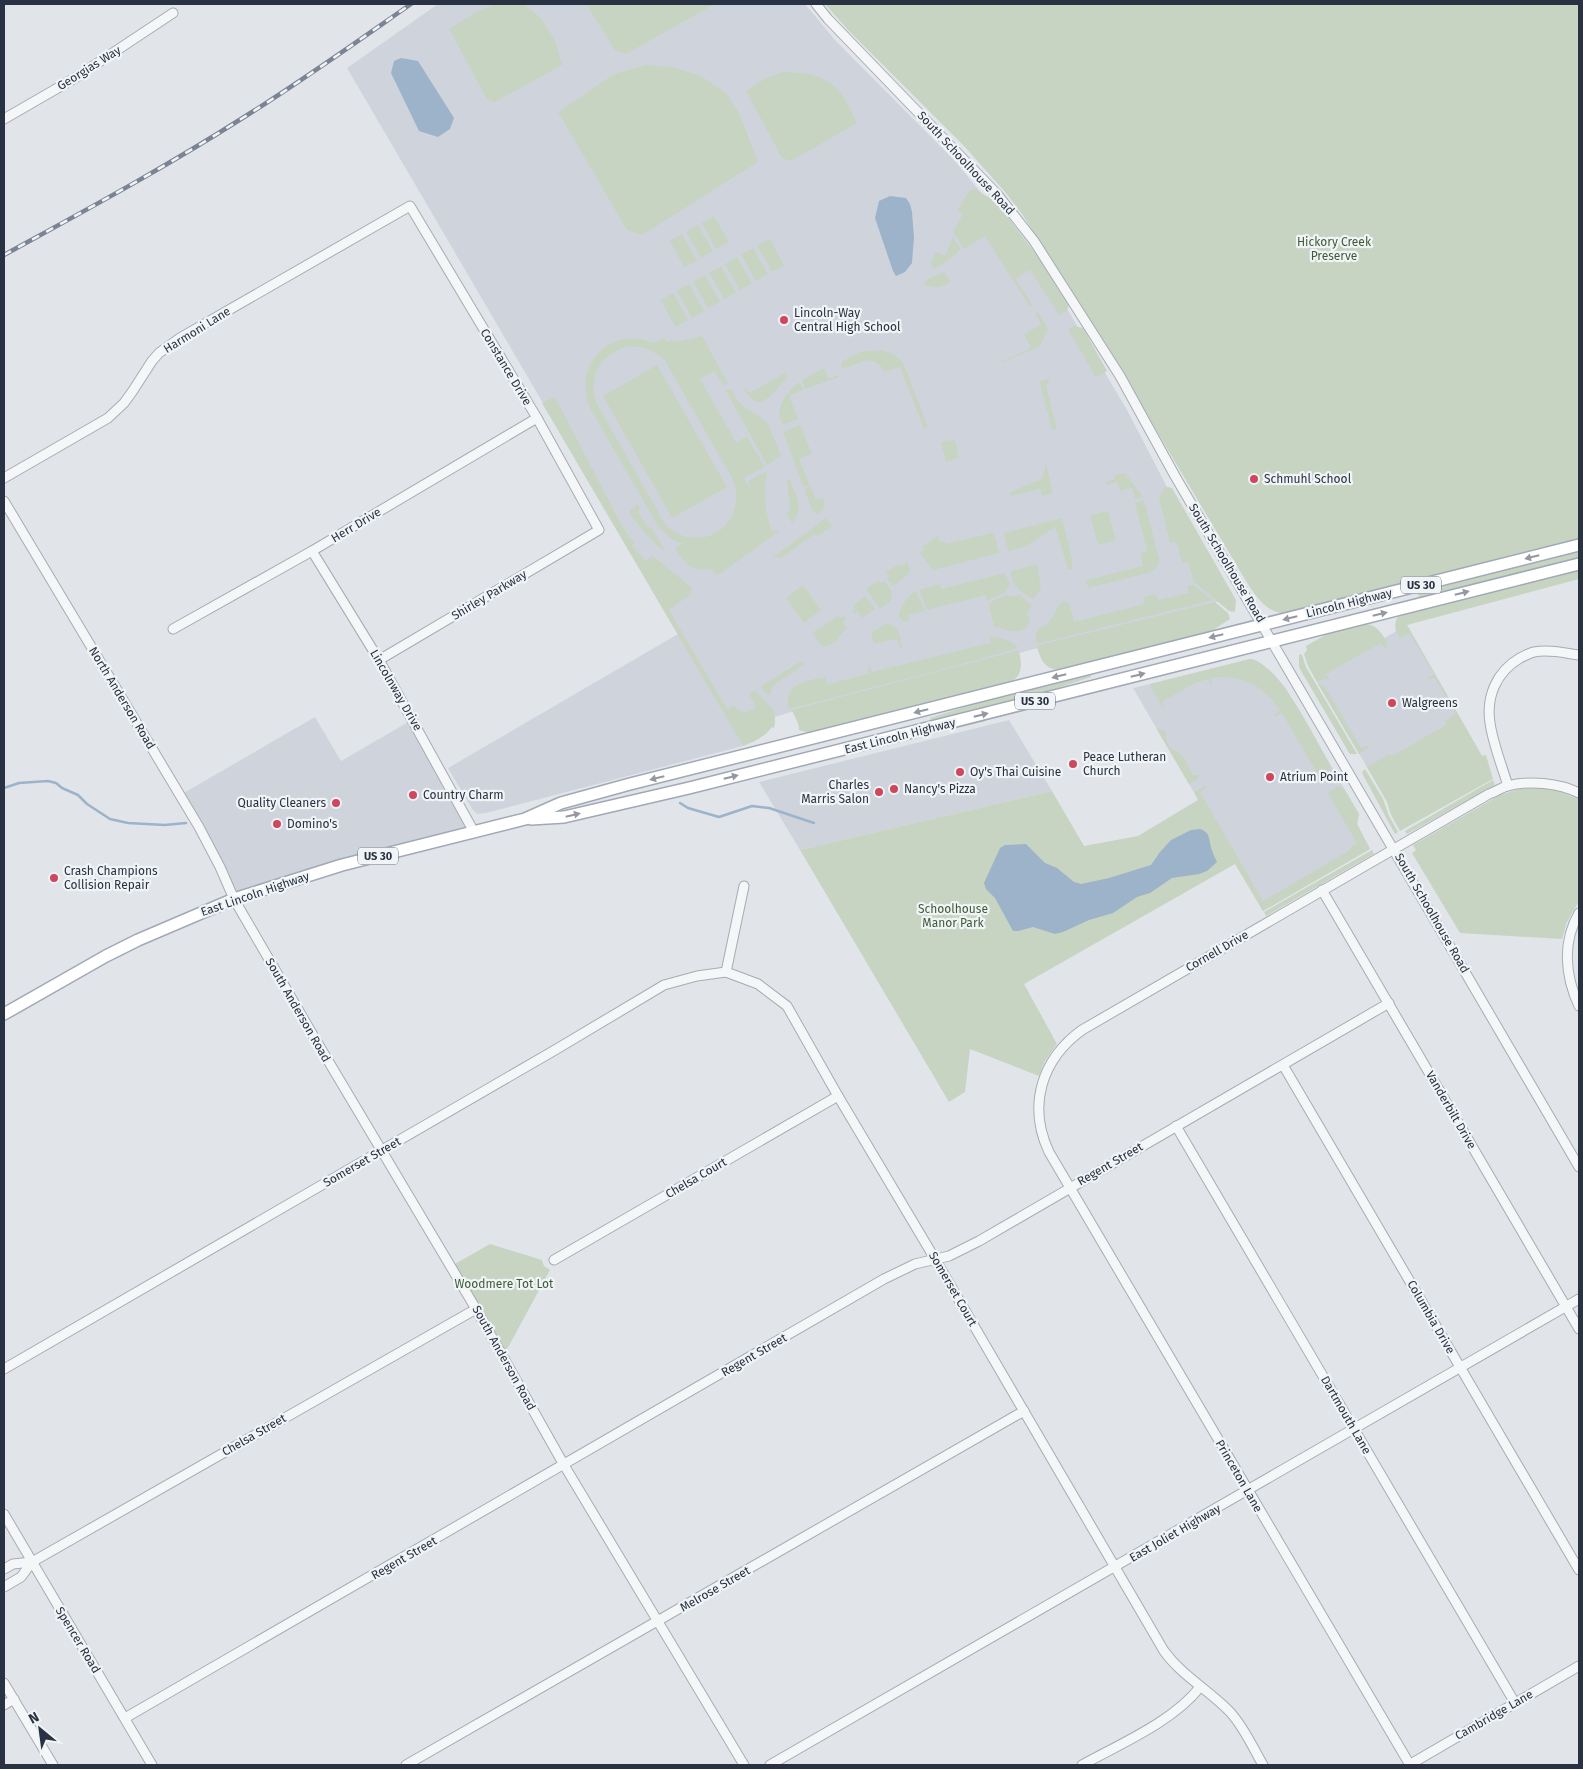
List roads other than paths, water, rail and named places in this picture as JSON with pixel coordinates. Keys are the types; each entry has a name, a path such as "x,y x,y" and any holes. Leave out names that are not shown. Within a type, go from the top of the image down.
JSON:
{"main road":[{"name":"Lincoln Highway","path":"1263,624 1579,545"},
{"name":"Lincoln Highway","path":"1272,640 1579,564"},
{"name":"East Lincoln Highway","path":"4,1014 138,940 234,899 342,865 525,819 561,803 630,784 1263,624"},
{"name":"East Lincoln Highway","path":"525,819 564,817 689,788 901,736 1272,640"}],"street":[{"name":"South Schoolhouse Road","path":"816,4 828,19 997,194 1034,241 1120,376 1176,476 1579,1167"},
{"name":"Georgias Way","path":"4,119 75,78 173,13"},
{"name":"Constance Drive","path":"410,206 537,418 598,530"},
{"name":"Harmoni Lane","path":"4,478 108,418 124,403 152,362 168,346 410,206"},
{"name":"Herr Drive","path":"173,629 312,551 537,418"},
{"name":"North Anderson Road","path":"4,501 200,827 234,899"},
{"name":"Shirley Parkway","path":"379,660 598,530"},
{"name":"Lincolnway Drive","path":"312,551 379,660 474,832"},
{"path":"1508,786 1490,724 1489,706 1492,689 1501,673 1515,661 1532,652 1549,651 1579,656"},
{"name":"Cornell Drive","path":"1069,1187 1044,1142 1039,1121 1042,1083 1052,1060 1069,1039 1489,794 1508,786 1538,783 1570,788 1579,793"},
{"path":"726,972 744,886"},
{"name":"Vanderbilt Drive","path":"1322,890 1579,1329"},
{"name":"South Anderson Road","path":"234,899 476,1309 564,1465 744,1765"},
{"path":"1579,913 1571,930 1567,959 1570,985 1579,1006"},
{"name":"Somerset Court","path":"726,972 758,984 787,1006 1154,1634 1175,1666 1220,1702 1234,1716 1263,1765"},
{"name":"Somerset Street","path":"4,1369 664,985 696,976 726,972"},
{"name":"Regent Street","path":"125,1718 884,1280 915,1264 949,1256 979,1241 1069,1187 1389,1003"},
{"name":"Columbia Drive","path":"1283,1065 1579,1570"},
{"name":"Chelsa Court","path":"554,1260 838,1096"},
{"name":"Dartmouth Lane","path":"1176,1126 1515,1703"},
{"name":"Princeton Lane","path":"1069,1187 1409,1765"},
{"name":"East Joliet Highway","path":"770,1765 1116,1568 1579,1300"},
{"name":"Chelsa Street","path":"32,1562 476,1309"},
{"name":"Melrose Street","path":"406,1765 1024,1411"},
{"name":"Spencer Road","path":"4,1514 152,1765"},
{"path":"4,1569 13,1564 32,1562"},
{"path":"4,1587 21,1577 32,1562"},
{"name":"Cambridge Lane","path":"1409,1765 1579,1666"},
{"path":"4,1683 53,1765"},
{"path":"1082,1765 1172,1714 1187,1702 1200,1687"},
{"path":"4,1705 14,1699"}],"water":[{"path":"401,58 418,61 454,118 450,129 438,137 419,131 391,73 394,61"},
{"path":"890,196 906,198 910,204 914,237 912,263 905,272 896,276 875,218 879,201"},
{"path":"1200,829 1208,835 1212,852 1217,862 1207,871 1172,878 1150,893 1137,897 1113,913 1089,920 1055,934 1033,927 1013,931 995,898 986,889 984,883 1000,848 1005,845 1026,844 1045,863 1057,868 1074,882 1081,884 1109,878 1151,865 1171,840 1191,830"}],"waterway":[{"path":"4,788 19,783 48,781 56,783 62,788 78,795 87,804 110,819 128,823 165,825 186,823"},
{"path":"680,803 688,808 719,817 752,806 769,808 814,823"}],"railway":[{"path":"4,255 183,155 306,77 411,4"}],"place":[{"name":"Lincoln-Way Central High School","path":"784,320"},
{"name":"Schmuhl School","path":"1254,479"},
{"name":"Walgreens","path":"1392,703"},
{"name":"Peace Lutheran Church","path":"1073,764"},
{"name":"Oy's Thai Cuisine","path":"960,772"},
{"name":"Atrium Point","path":"1270,777"},
{"name":"Nancy's Pizza","path":"894,789"},
{"name":"Charles Marris Salon","path":"879,792"},
{"name":"Country Charm","path":"413,795"},
{"name":"Quality Cleaners","path":"336,803"},
{"name":"Domino's","path":"277,824"},
{"name":"Crash Champions Collision Repair","path":"54,878"}],"park label":[{"name":"Hickory Creek Preserve","path":"1334,249"},
{"name":"Schoolhouse Manor Park","path":"953,916"},
{"name":"Woodmere Tot Lot","path":"504,1284"}]}
